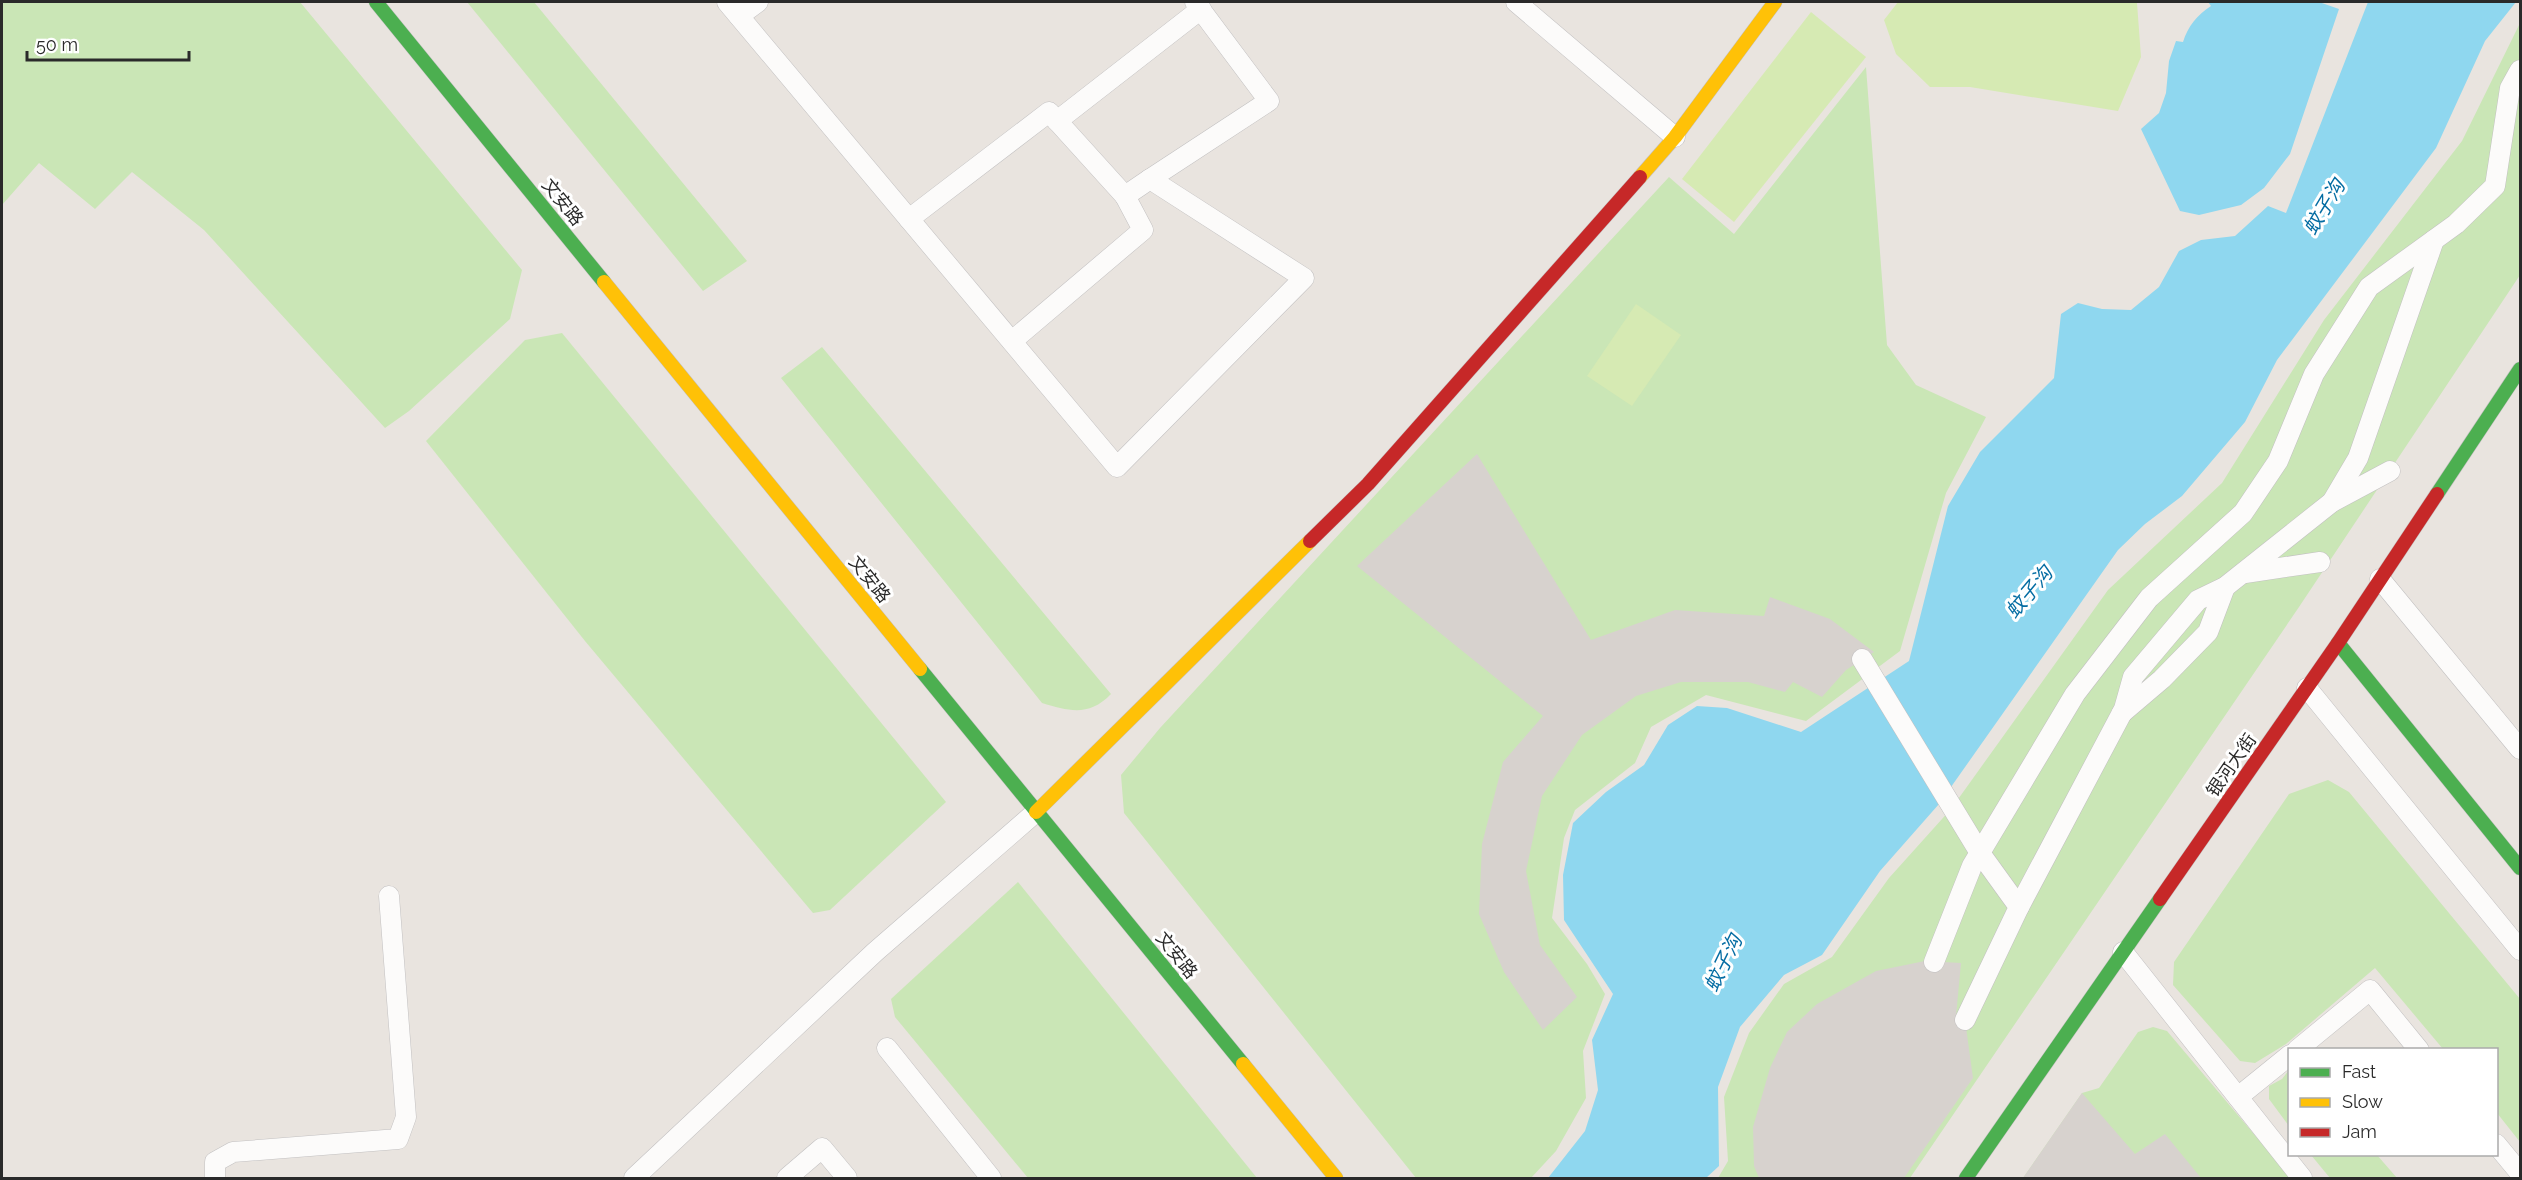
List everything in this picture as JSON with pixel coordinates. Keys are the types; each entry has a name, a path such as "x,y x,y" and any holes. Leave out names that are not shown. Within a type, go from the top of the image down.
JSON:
{"main road":[{"name":"文安路","path":"376,2 1336,1179"},
{"path":"1036,812 1368,484 1675,137 1775,2"},
{"name":"银河大街","path":"1966,1179 2338,643 2520,369"},
{"path":"2338,643 2520,868"}],"street":[{"path":"758,2 733,9 1117,467 1304,278 1150,179"},
{"path":"1516,2 1675,137"},
{"path":"1057,121 1198,5 1269,101 1125,196"},
{"path":"1934,962 1972,866 2082,685 2149,598 2243,513 2278,461 2314,375 2368,287 2456,224 2495,186 2510,88 2520,70"},
{"path":"909,219 1049,112 1125,196 1143,230 1012,341"},
{"path":"2332,502 2358,458 2434,240"},
{"path":"1965,1020 2019,907 2122,713 2133,677 2198,600 2225,587 2332,502 2390,471"},
{"path":"2243,573 2320,562"},
{"path":"2380,579 2520,749"},
{"path":"2122,713 2162,679 2208,632 2225,587"},
{"path":"1862,659 1980,853 2019,907"},
{"path":"2307,688 2520,950"},
{"path":"634,1179 875,952 1036,812"},
{"path":"215,1179 215,1162 233,1152 398,1139 406,1117 389,896"},
{"path":"2123,952 2302,1179"},
{"path":"2299,1048 2370,990 2417,1048"},
{"path":"886,1048 991,1179"},
{"path":"2238,1097 2288,1056"},
{"path":"2498,1146 2520,1173"},
{"path":"787,1179 822,1148 847,1179"}],"green space":[{"path":"2,2 300,2 522,270 510,319 409,411 385,428 204,230 132,172 95,209 39,163 2,205"},
{"path":"467,2 534,2 747,261 703,291"},
{"path":"1898,2 2140,2 2137,3 2141,57 2118,111 1970,87 1930,87 1896,54 1884,20"},
{"path":"1811,12 1866,57 1734,222 1682,179"},
{"path":"2520,23 2520,275 2299,607 1910,1178 1718,1178 1728,1161 1724,1097 1749,1033 1784,984 1832,957 1889,878 1951,809 2108,590 2222,483 2324,320 2462,141"},
{"path":"1866,67 1887,345 1916,385 1986,417 1946,493 1900,651 1806,721 1706,695 1651,727 1635,763 1575,810 1564,838 1552,918 1587,964 1605,994 1583,1051 1586,1098 1556,1151 1531,1178 1416,1178 1124,813 1121,775 1160,728 1669,177 1734,234"},
{"path":"1636,304 1681,335 1632,406 1587,376"},
{"path":"562,333 946,802 830,910 813,913 585,641 426,441 525,340"},
{"path":"822,347 1111,694 1103,701 1087,709 1078,710 1042,703 781,378"},
{"path":"2328,780 2349,792 2520,999 2520,1142 2498,1114 2498,1048 2442,1048 2375,968 2286,1044 2255,1063 2240,1061 2173,985 2174,962 2289,794"},
{"path":"1018,882 1257,1178 1028,1178 895,1017 891,999"},
{"path":"2153,1027 2167,1031 2291,1178 2023,1178 2082,1093 2099,1088 2138,1032"},
{"path":"2288,1071 2288,1125 2269,1099 2269,1086 2282,1079"},
{"path":"2312,1156 2378,1156 2397,1178 2330,1178"}],"shaded area":[{"path":"1477,454 1591,640 1675,610 1764,616 1770,597 1830,619 1874,652 1846,670 1822,697 1793,682 1785,692 1748,682 1681,682 1636,696 1582,735 1542,796 1526,871 1540,945 1577,997 1543,1030 1504,972 1479,914 1482,844 1503,762 1543,716 1357,566"},
{"path":"1925,961 1961,963 1956,1016 1965,1020 1973,1078 1904,1178 1759,1178 1754,1166 1753,1127 1770,1068 1787,1032 1817,1004 1876,971"},
{"path":"2082,1093 2135,1154 2165,1134 2201,1178 2023,1178"}],"water":[{"path":"2208,2 2319,2 2339,9 2290,154 2264,188 2241,205 2199,215 2180,211 2141,129 2159,113 2166,93 2169,61 2176,41 2183,42 2194,21 2211,6"},
{"name":"蚊子沟","path":"2368,2 2516,2 2485,41 2436,148 2277,360 2245,422 2182,496 2145,524 2118,550 1939,804 1880,871 1822,955 1784,975 1740,1027 1718,1087 1719,1166 1706,1178 1548,1178 1585,1131 1598,1090 1592,1040 1613,994 1564,920 1563,875 1573,823 1606,792 1644,765 1668,725 1697,706 1727,708 1801,732 1909,661 1948,506 1980,452 2054,378 2061,314 2078,303 2102,309 2131,310 2159,287 2179,251 2201,240 2235,236 2268,206 2286,213"}],"traffic: fast":[{"path":"376,2 604,282"},
{"path":"2437,494 2520,369"},
{"path":"2338,643 2520,868"},
{"path":"920,669 1243,1064"},
{"path":"1966,1178 2160,899"}],"traffic: slow":[{"path":"1640,177 1675,137 1775,2"},
{"path":"604,282 920,669"},
{"path":"1036,812 1310,541"},
{"path":"1243,1064 1336,1178"}],"traffic: jam":[{"path":"1310,541 1368,484 1640,177"},
{"path":"2160,899 2338,643 2437,494"}]}
